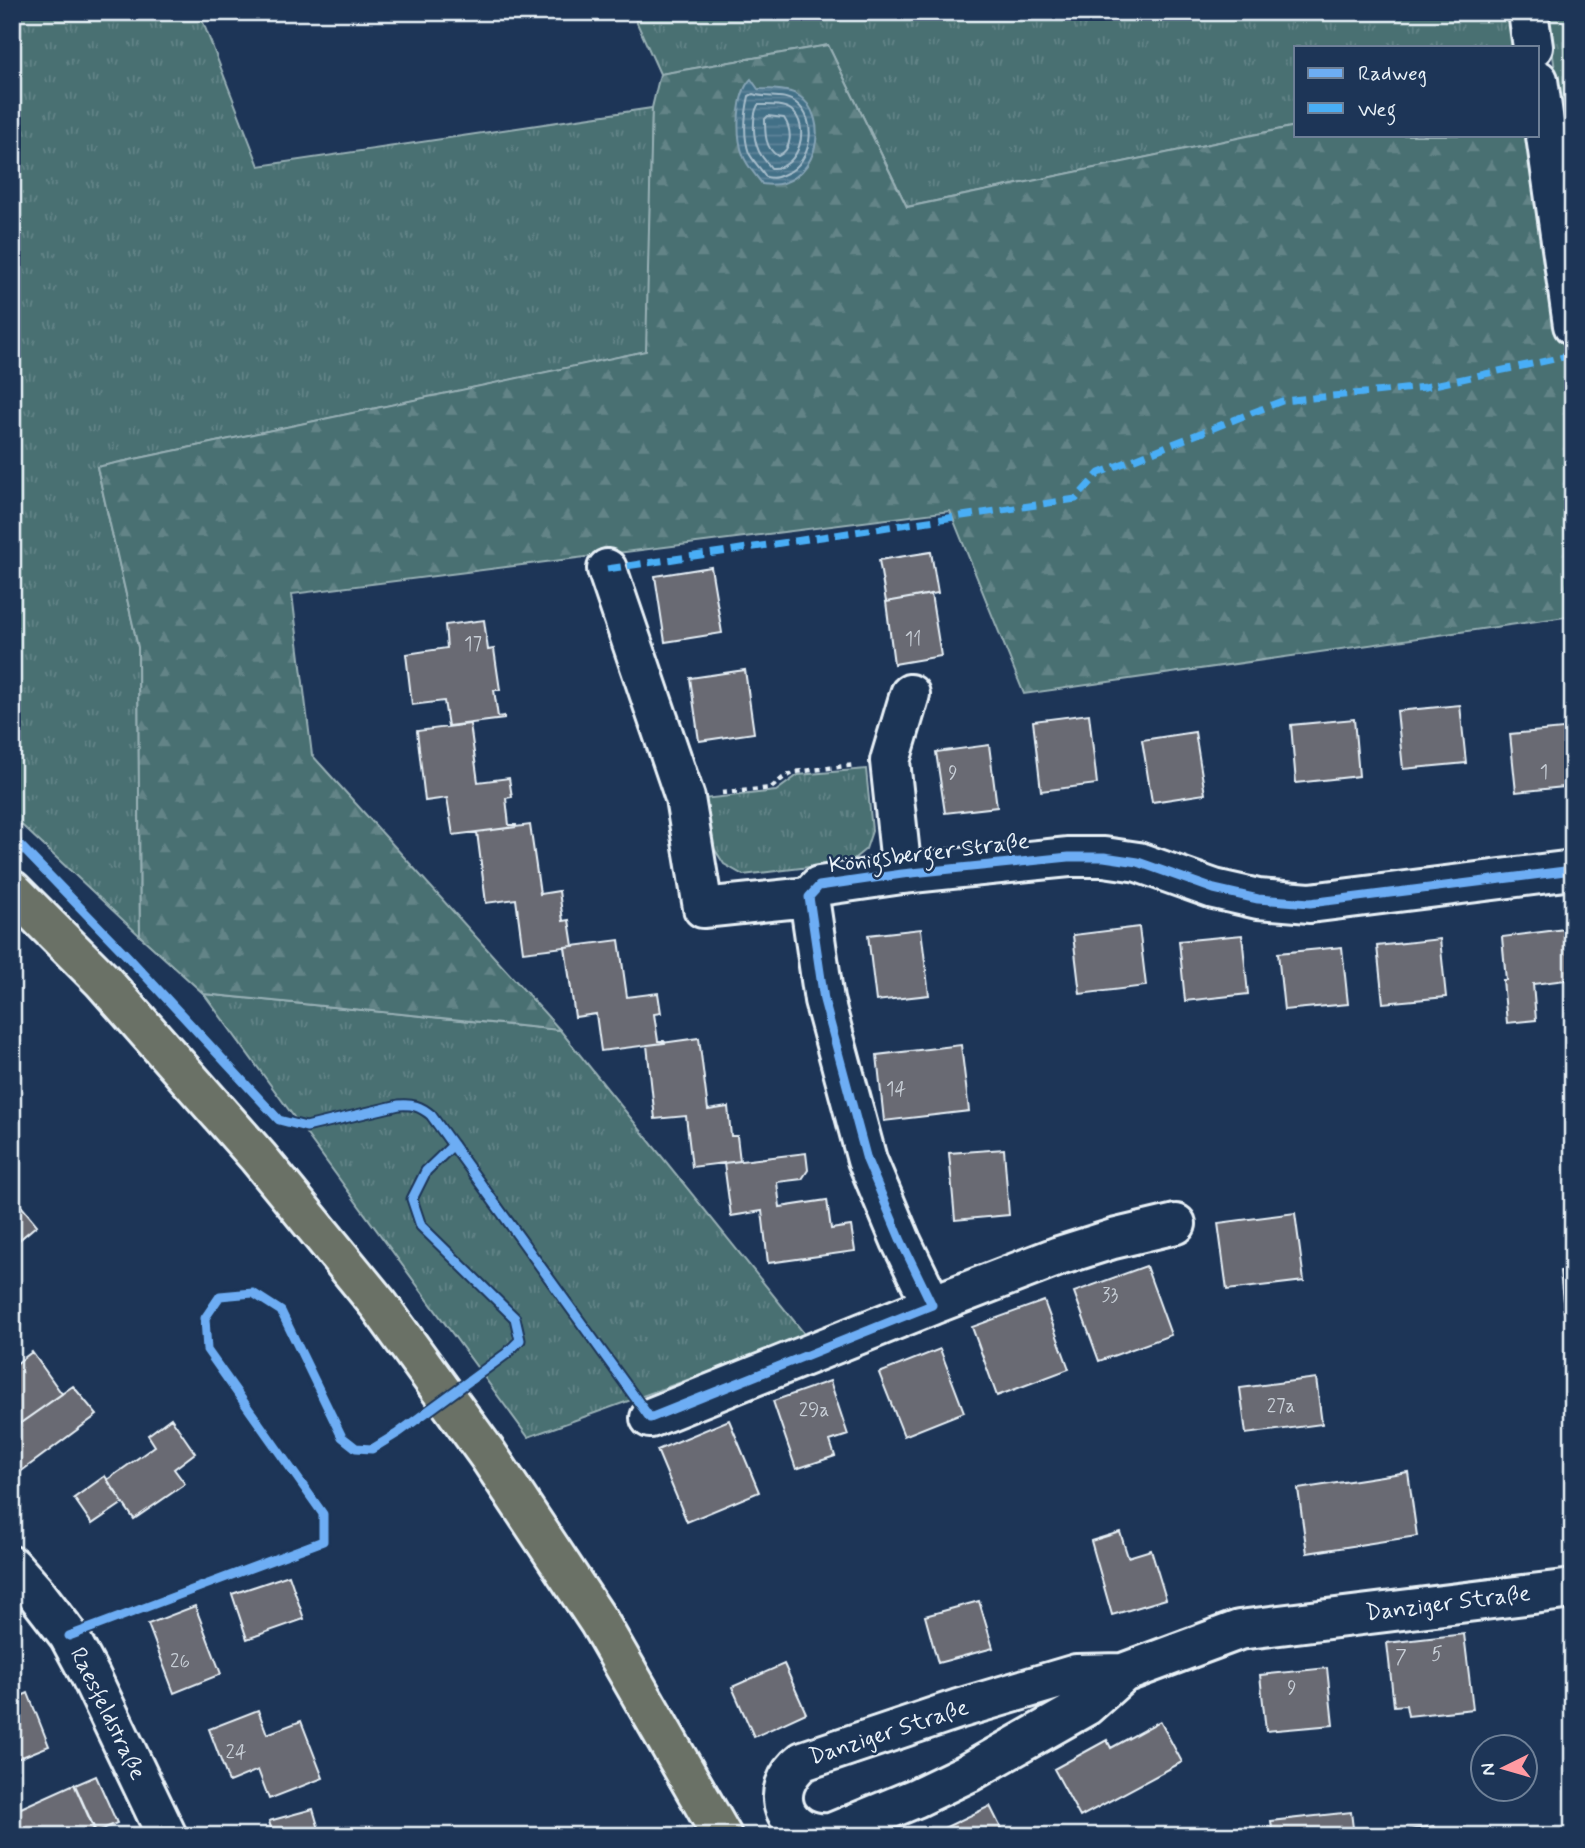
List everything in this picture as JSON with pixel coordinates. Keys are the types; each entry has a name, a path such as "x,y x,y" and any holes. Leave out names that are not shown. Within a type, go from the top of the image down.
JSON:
{"main road":[{"path":"12,890 102,980 258,1157 379,1305 488,1455 599,1622 722,1836"}],"street":[{"path":"1528,12 1533,46"},
{"path":"1540,94 1573,324"},
{"name":"Königsberger Straße","path":"607,569 685,798 703,908 809,897 819,886 902,874 1069,857 1104,857 1138,862 1214,889 1258,900 1310,903 1573,870"},
{"path":"902,874 890,761 910,694"},
{"name":"Königsberger Straße","path":"809,897 824,1000 867,1160 901,1241 932,1305"},
{"path":"650,1418 1059,1256 1113,1239 1176,1224"},
{"name":"Raesfeldstraße","path":"12,1566 69,1636 167,1836"},
{"name":"Danziger Straße","path":"1123,1673 1086,1706 968,1773 831,1833 809,1832 799,1827 790,1819 785,1809 785,1781 792,1769 803,1761 958,1709 1076,1674 1123,1673 1239,1630 1573,1589"}],"path":[{"path":"685,798 771,788 795,772 890,761"}],"green space":[{"path":"12,12 199,12 259,166 652,108 647,351 97,467 138,647 140,936 12,816"},
{"path":"632,12 1515,12 1522,46 1294,46 1294,126 907,207 828,45 660,74"},
{"path":"1547,12 1573,12 1573,201"},
{"path":"828,45 907,207 1294,126 1294,136 1535,136 1573,395 1573,616 1024,694 950,511 292,594 312,755 560,1030 204,994 140,936 138,647 97,467 646,351 652,108 660,74"},
{"path":"866,769 872,831 866,849 850,862 743,875 724,864 712,845 702,799 776,791 798,775"},
{"path":"204,994 560,1030 807,1337 528,1437"}],"water":[{"path":"751,79 758,89 783,90 796,94 808,105 815,119 817,135 814,151 807,165 796,177 781,184 762,184 743,155 739,137 740,105"}],"building":[{"path":"931,552 938,593 886,602 879,560"},
{"path":"711,567 722,633 665,642 655,576"},
{"path":"931,594 941,656 894,664 886,602"},
{"path":"484,620 488,650 494,649 500,690 494,690 498,717 504,716 504,719 448,726 444,701 412,705 406,654 447,648 445,625"},
{"path":"745,670 754,733 699,741 690,678"},
{"path":"1460,705 1466,763 1403,769 1397,711"},
{"path":"1089,714 1097,784 1041,791 1033,721"},
{"path":"1354,719 1359,776 1296,783 1291,725"},
{"path":"470,724 478,782 509,778 512,797 506,798 509,825 516,827 453,835 447,798 425,801 417,731"},
{"path":"1573,728 1573,786 1516,792 1510,734"},
{"path":"1195,732 1205,794 1152,802 1142,740"},
{"path":"989,745 997,807 945,813 936,752"},
{"path":"530,825 540,894 559,891 563,921 569,920 573,946 523,952 516,899 486,903 477,832"},
{"path":"1139,927 1146,986 1080,994 1073,935"},
{"path":"1573,928 1573,979 1533,984 1536,1020 1507,1023 1502,937"},
{"path":"921,929 929,995 876,1001 868,935"},
{"path":"1242,935 1248,994 1185,1001 1179,941"},
{"path":"1440,939 1446,997 1383,1003 1377,946"},
{"path":"619,940 627,997 658,993 661,1013 654,1014 658,1041 665,1043 601,1051 596,1014 575,1017 565,947"},
{"path":"1342,947 1348,1004 1284,1010 1278,953"},
{"path":"699,1038 708,1110 728,1107 731,1136 737,1136 740,1161 692,1167 686,1116 655,1119 647,1045"},
{"path":"961,1045 969,1111 884,1121 877,1055"},
{"path":"1573,1148 1573,1181 1568,1149"},
{"path":"1004,1149 1009,1215 955,1220 949,1153"},
{"path":"806,1153 808,1170 802,1179 777,1182 780,1207 827,1200 831,1229 851,1226 855,1251 768,1263 762,1211 731,1216 724,1163"},
{"path":"12,1195 37,1225 12,1246"},
{"path":"1295,1213 1304,1281 1227,1290 1218,1223"},
{"path":"1146,1266 1171,1335 1099,1361 1074,1292"},
{"path":"1573,1269 1573,1311 1564,1312 1560,1271"},
{"path":"1044,1301 1069,1369 997,1396 972,1327"},
{"path":"940,1349 964,1412 904,1436 879,1373"},
{"path":"32,1352 62,1394 12,1429 12,1367"},
{"path":"1316,1378 1322,1424 1246,1434 1240,1388"},
{"path":"830,1381 848,1435 830,1441 835,1456 796,1469 773,1401"},
{"path":"73,1386 97,1415 12,1478 12,1429"},
{"path":"171,1418 195,1453 174,1469 185,1484 134,1519 107,1480 155,1446 148,1435"},
{"path":"729,1420 759,1492 687,1522 657,1450"},
{"path":"1408,1472 1417,1536 1307,1553 1298,1489"},
{"path":"105,1476 123,1503 92,1524 74,1498"},
{"path":"1120,1532 1128,1557 1151,1550 1166,1599 1112,1615 1091,1541"},
{"path":"289,1575 304,1619 247,1639 232,1594"},
{"path":"979,1601 993,1648 938,1663 925,1616"},
{"path":"195,1606 221,1674 174,1693 148,1624"},
{"path":"1464,1634 1473,1709 1408,1716 1406,1705 1394,1706 1387,1643"},
{"path":"784,1664 806,1713 754,1737 732,1687"},
{"path":"1327,1668 1333,1725 1266,1731 1260,1675"},
{"path":"28,1693 49,1746 12,1761 12,1700"},
{"path":"258,1710 267,1734 301,1721 323,1778 269,1799 258,1770 229,1782 209,1729"},
{"path":"1160,1721 1182,1762 1080,1817 1054,1769 1107,1740 1111,1748"},
{"path":"96,1776 117,1823 96,1832 75,1785"},
{"path":"74,1784 94,1829 79,1836 12,1836 12,1812"},
{"path":"990,1806 1005,1836 941,1836 938,1831"},
{"path":"313,1809 321,1836 273,1836 269,1821"},
{"path":"1351,1812 1354,1836 1273,1836 1271,1821"},
{"path":"1434,1826 1436,1836 1390,1836 1390,1833"}],"marked path":[{"path":"607,569 1076,499 1099,473 1282,401 1425,387 1573,355"}],"cycle path":[{"path":"12,837 279,1120 306,1127 399,1105 416,1106 431,1115 650,1418 932,1305 901,1241 867,1160 824,1000 809,897 819,886 902,874 1069,857 1104,857 1138,862 1214,889 1258,899 1310,903 1573,870"},
{"path":"69,1636 323,1541 323,1514 207,1350 205,1318 220,1296 253,1293 281,1311 342,1437 356,1448 372,1449 398,1433 506,1354 520,1340 515,1318 421,1226 412,1199 426,1171 453,1145"}]}
